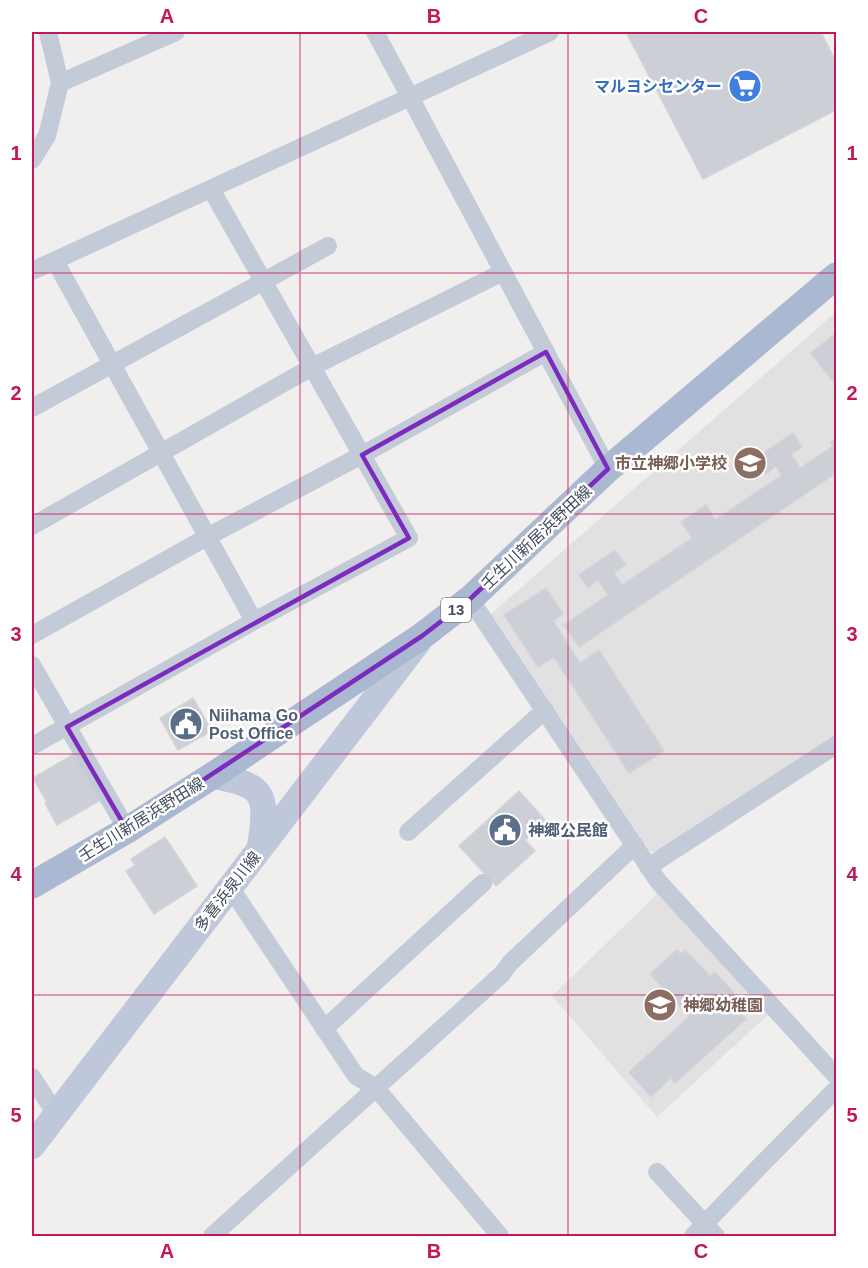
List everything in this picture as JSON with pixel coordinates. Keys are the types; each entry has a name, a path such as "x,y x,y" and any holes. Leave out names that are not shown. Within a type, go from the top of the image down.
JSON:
{"main road":[{"name":"壬生川新居浜野田線","path":"32,885 127,830 212,776 422,636 470,599 608,469 837,276"},
{"name":"多喜浜泉川線","path":"32,1146 422,636"},
{"path":"212,776 242,782 259,794 265,813 260,849"}],"street":[{"path":"32,160 47,136 60,84 48,32"},
{"path":"60,84 176,32"},
{"path":"375,32 608,469"},
{"path":"32,270 550,32"},
{"path":"32,746 254,621 409,538 211,189"},
{"path":"32,408 328,246"},
{"path":"55,261 254,621"},
{"path":"32,526 312,367 503,272"},
{"path":"32,635 546,352"},
{"path":"470,599 658,881 837,1076"},
{"path":"32,665 127,830"},
{"path":"408,832 545,710"},
{"path":"648,867 837,745"},
{"path":"221,1234 376,1088 502,974 510,963 635,845"},
{"path":"324,1029 483,883"},
{"path":"230,887 356,1076 376,1088 500,1236"},
{"path":"32,1077 56,1114"},
{"path":"657,1172 705,1232 761,1165 837,1089"}],"highlighted area":[{"path":"546,352 608,469 470,599 422,636 127,830 67,727 409,538 362,455"}],"shaded area":[{"name":"市立神郷小学校","path":"836,312 836,739 660,853 649,851 491,614"},
{"name":"神郷幼稚園","path":"660,891 769,1014 657,1117 552,996"}],"building":[{"name":"マルヨシセンター","path":"626,32 821,32 836,62 836,110 703,179"},
{"path":"836,333 836,385 811,353"},
{"path":"793,433 802,447 791,454 800,468 833,446 831,442 836,438 836,473 579,647 564,625 608,595 598,580 588,588 579,575 615,550 626,565 614,573 622,585 692,538 681,522 706,505 715,520 782,475 776,466 766,474 756,458"},
{"path":"546,588 563,614 553,621 580,663 599,650 664,751 629,773 554,657 538,667 504,615"},
{"path":"193,698 212,731 178,750 160,718"},
{"path":"74,754 101,800 57,825 33,778"},
{"name":"神郷公民館","path":"519,791 546,821 525,840 535,851 496,886 459,846"},
{"path":"165,837 197,886 154,914 126,871 135,865 131,859"},
{"path":"677,950 681,954 685,950 710,976 715,972 734,993 728,999 746,1019 675,1083 671,1078 651,1097 629,1072 689,1017 650,974"}],"place":[{"name":"マルヨシセンター","path":"745,86"},
{"name":"市立神郷小学校","path":"750,463"},
{"name":"Niihama Go Post Office","path":"186,724"},
{"name":"神郷公民館","path":"505,830"},
{"name":"神郷幼稚園","path":"660,1005"}]}
